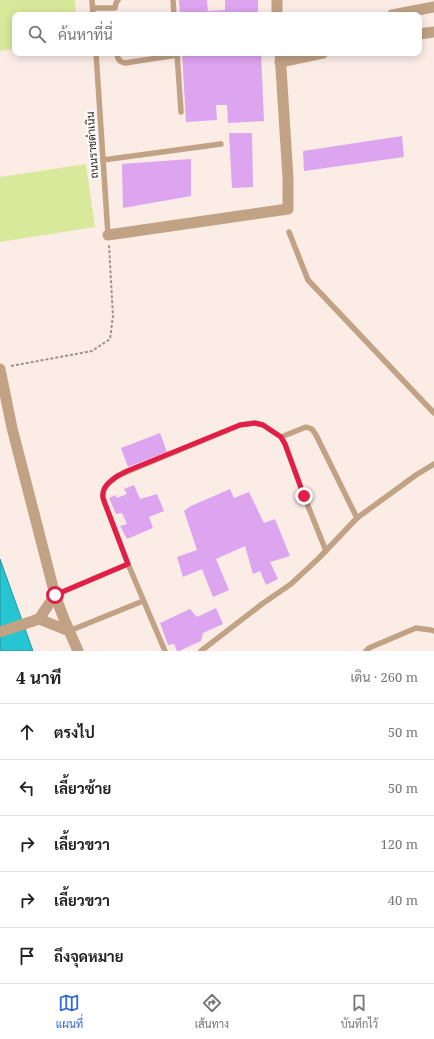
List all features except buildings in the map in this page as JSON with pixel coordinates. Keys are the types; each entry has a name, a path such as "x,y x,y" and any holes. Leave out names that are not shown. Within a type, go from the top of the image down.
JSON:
{"street":[{"path":"277,0 278,12"},
{"path":"408,12 434,7"},
{"path":"422,34 434,32"},
{"path":"108,235 288,209 288,178 280,57 291,56"},
{"path":"4,368 12,428 55,595 78,651"},
{"path":"0,632 39,618 55,595"},
{"path":"39,618 69,631"}],"lane":[{"path":"92,0 94,12"},
{"path":"115,12 116,3 118,0"},
{"path":"173,0 174,12"},
{"path":"93,8 115,8"},
{"name":"ถนนราชดำเนิน","path":"96,56 108,235"},
{"path":"117,56 119,60 124,63 165,56"},
{"path":"177,56 181,112"},
{"path":"103,160 221,144"},
{"path":"289,232 308,280 434,413"},
{"path":"164,651 104,501 103,494 106,486 113,479 127,471 240,425 255,423 263,425 281,437 285,444 326,551"},
{"path":"281,437 306,427 312,429 357,518"},
{"path":"201,651 262,604 291,584 326,551 357,518 403,484 434,464"},
{"path":"55,595 128,564"},
{"path":"69,631 143,601"},
{"path":"366,651 369,648 416,628 434,631"}],"path":[{"path":"4,368 92,351 110,339 113,316 108,235"}],"green space":[{"path":"0,0 75,0 76,12 12,12 12,49 0,51"},
{"path":"86,164 95,227 0,242 0,177"}],"water":[{"path":"0,559 33,651 0,651"}],"route":[{"path":"55,595 128,564 104,501 104,489 113,479 127,471 240,425 255,423 263,425 281,437 304,496"}]}
